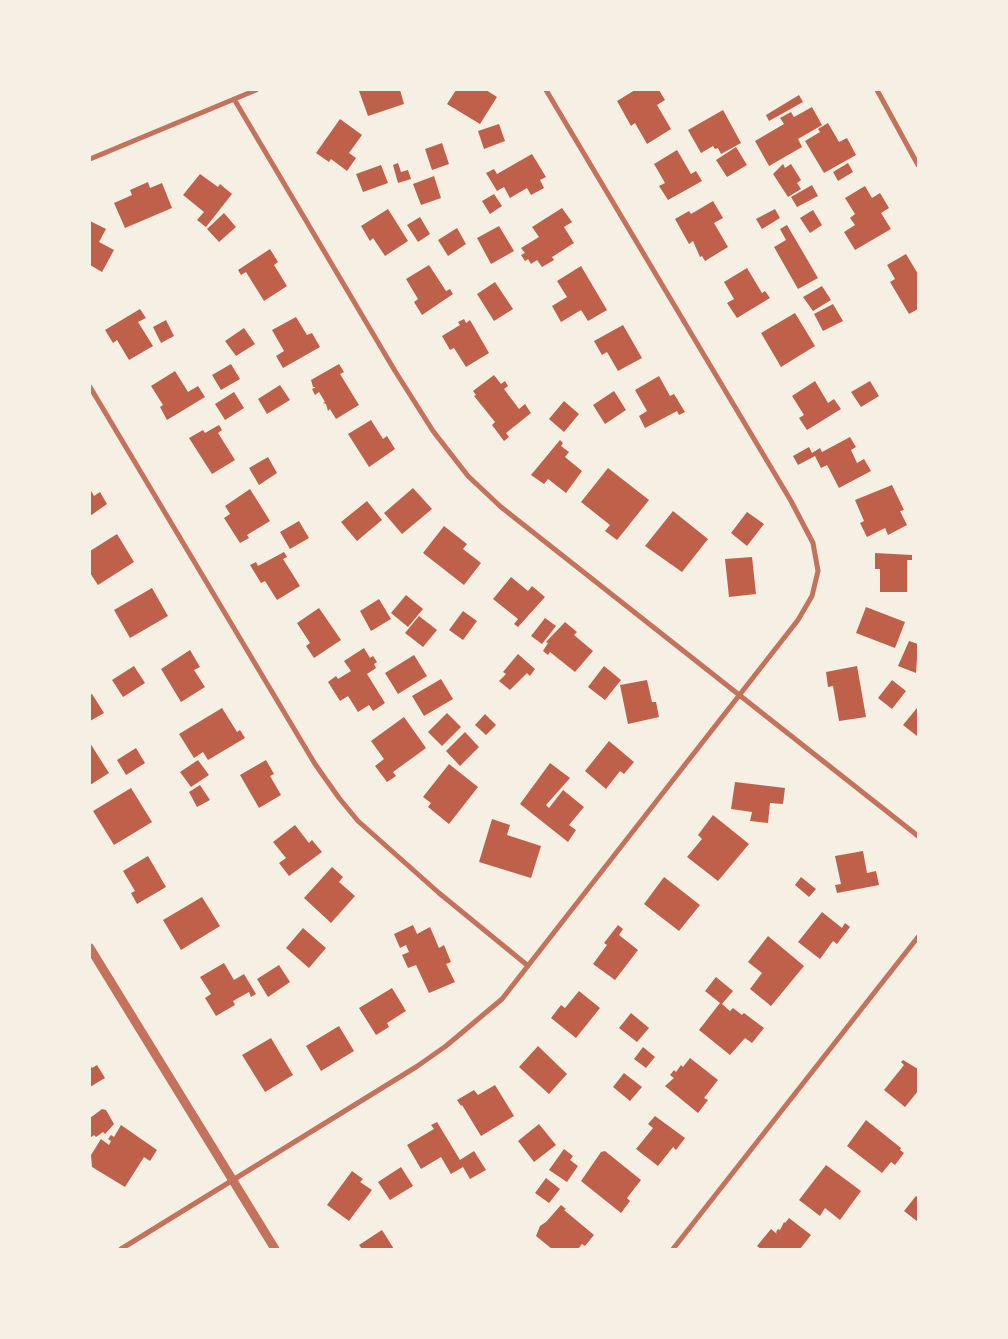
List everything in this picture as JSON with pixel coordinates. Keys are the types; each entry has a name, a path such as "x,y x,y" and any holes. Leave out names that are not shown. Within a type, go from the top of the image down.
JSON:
{"street":[{"path":"90,159 256,90"},
{"path":"121,1249 233,1181 446,1046 502,999 527,964 798,620 812,596 818,571 812,543 781,484 546,90"},
{"path":"877,90 918,165"},
{"path":"234,99 404,386 432,431 468,476 501,507 918,836"},
{"path":"90,387 315,764 339,798 358,821 439,893 527,964"},
{"path":"673,1249 918,938"},
{"path":"90,948 274,1249"}],"building":[{"path":"400,90 404,104 368,116 359,91"},
{"path":"456,90 486,90 497,97 480,124 447,104"},
{"path":"635,90 659,90 665,100 657,105 671,129 647,144 635,123 631,126 617,101"},
{"path":"799,95 803,102 769,121 766,115"},
{"path":"812,107 822,125 798,139 802,147 769,166 755,141 784,124 780,118 791,112 794,117"},
{"path":"723,110 741,143 721,154 718,148 715,149 713,146 701,153 688,130"},
{"path":"340,119 362,135 349,153 356,158 347,171 331,159 329,162 316,153"},
{"path":"828,123 839,142 847,138 856,155 824,173 805,141 820,132 818,129"},
{"path":"499,124 505,141 484,149 478,131"},
{"path":"442,143 449,164 432,170 425,149"},
{"path":"736,147 747,165 727,177 716,160"},
{"path":"677,150 691,174 696,171 702,181 668,200 659,186 665,183 654,164"},
{"path":"532,154 546,177 540,180 544,188 531,195 527,188 510,198 504,187 497,191 486,173 494,169 497,174"},
{"path":"398,163 401,172 408,170 411,179 398,183 393,165"},
{"path":"848,163 853,172 838,181 833,172"},
{"path":"783,164 785,168 791,164 801,180 797,183 801,189 788,197 773,174"},
{"path":"381,165 388,183 363,192 356,174"},
{"path":"200,174 218,187 220,184 232,194 206,227 197,220 204,212 183,195"},
{"path":"434,176 441,198 421,205 413,184"},
{"path":"148,182 150,188 162,183 172,208 125,228 114,203 132,195 130,190"},
{"path":"812,185 818,196 797,207 791,197"},
{"path":"865,186 872,198 880,193 889,208 881,213 891,229 855,250 844,232 855,225 850,218 855,214 845,198"},
{"path":"494,194 502,206 490,214 482,201"},
{"path":"713,201 723,218 714,223 728,247 705,261 702,256 700,257 693,241 689,244 675,219 689,211 691,214"},
{"path":"562,208 572,222 564,227 574,243 552,257 554,260 542,267 537,260 531,264 528,259 525,261 521,255 525,253 521,248 539,237 532,227"},
{"path":"388,209 408,241 385,256 373,238 370,241 361,226"},
{"path":"775,209 780,218 762,229 756,219"},
{"path":"813,210 822,225 810,233 800,218"},
{"path":"224,213 236,227 219,242 207,229"},
{"path":"420,217 430,234 418,242 407,225"},
{"path":"90,221 106,229 99,242 114,250 102,272 90,265"},
{"path":"787,225 818,278 798,289 774,247 786,240 780,229"},
{"path":"499,226 514,251 491,264 477,238"},
{"path":"457,228 466,244 448,256 438,240"},
{"path":"270,249 278,262 274,265 287,286 264,301 246,272 241,275 238,270"},
{"path":"906,254 918,274 918,309 909,314 890,282 895,279 887,265"},
{"path":"429,265 446,291 450,289 453,294 422,315 414,302 418,299 406,279"},
{"path":"581,266 607,310 588,321 581,310 561,322 552,306 567,297 557,281"},
{"path":"747,268 762,293 765,291 770,298 737,318 727,303 734,299 724,282"},
{"path":"495,282 513,309 494,321 477,294"},
{"path":"822,286 831,300 813,311 803,297"},
{"path":"833,304 843,321 823,331 814,314"},
{"path":"140,309 146,318 138,322 153,346 129,360 117,340 113,343 105,330"},
{"path":"795,313 815,346 781,367 761,333"},
{"path":"296,317 307,335 312,333 320,347 283,368 276,356 284,351 272,330"},
{"path":"464,319 466,323 470,320 489,353 466,367 454,348 450,350 442,336 460,325 458,322"},
{"path":"166,320 174,336 161,343 153,327"},
{"path":"623,325 642,358 618,371 607,352 602,355 594,341"},
{"path":"244,328 255,344 236,356 225,341"},
{"path":"231,364 240,379 221,390 212,375"},
{"path":"339,364 344,372 340,374 359,405 336,419 330,409 328,411 319,392 315,395 312,389 316,387 313,387 311,380"},
{"path":"175,371 188,392 198,386 205,397 167,420 160,407 163,405 151,386"},
{"path":"494,375 501,384 505,381 508,386 504,389 519,409 525,404 531,413 506,433 509,437 504,441 492,425 495,422 474,396 476,395 473,391"},
{"path":"659,376 670,396 674,394 685,412 679,415 677,411 645,428 639,416 647,411 635,390"},
{"path":"815,381 828,403 834,399 841,409 807,430 799,418 804,415 792,396"},
{"path":"870,381 879,396 861,407 851,392"},
{"path":"280,385 290,400 267,414 258,399"},
{"path":"614,391 626,410 605,424 593,405"},
{"path":"234,392 244,408 225,420 215,404"},
{"path":"564,401 579,414 564,432 549,419"},
{"path":"371,420 383,439 387,436 395,449 369,467 348,434"},
{"path":"219,425 222,430 218,433 235,460 212,474 189,438 203,430 205,433"},
{"path":"850,437 856,447 851,450 857,463 864,459 871,471 839,488 827,465 821,468 815,456 798,465 793,456 809,447 812,453 820,448 822,452"},
{"path":"560,440 563,443 561,446 569,452 565,457 582,471 566,493 548,479 544,484 531,475"},
{"path":"268,457 277,473 259,485 249,468"},
{"path":"608,468 649,500 617,540 605,531 610,525 581,502"},
{"path":"892,485 904,510 900,511 907,525 888,535 885,528 867,537 860,523 864,521 855,500"},
{"path":"413,488 432,509 402,534 384,513"},
{"path":"90,489 94,496 100,492 107,504 90,516"},
{"path":"250,489 270,521 247,535 249,538 240,543 224,518 230,514 225,506"},
{"path":"367,501 382,520 357,541 341,522"},
{"path":"673,511 708,539 682,572 645,546"},
{"path":"747,512 764,524 747,546 731,533"},
{"path":"299,521 309,538 290,549 280,532"},
{"path":"444,526 467,544 463,549 481,563 464,585 423,553"},
{"path":"117,534 134,562 98,585 90,573 90,551"},
{"path":"284,552 287,557 283,559 300,586 277,600 265,581 261,583 250,565 256,562 258,566"},
{"path":"875,553 912,555 912,560 907,560 907,592 880,592 880,569 875,569"},
{"path":"752,557 756,594 729,597 725,559"},
{"path":"511,577 528,591 532,586 545,597 518,627 514,624 518,619 493,599"},
{"path":"152,588 168,616 130,638 114,610"},
{"path":"406,595 423,609 408,627 391,613"},
{"path":"379,599 391,619 371,631 360,611"},
{"path":"866,607 905,622 895,648 856,633"},
{"path":"319,608 341,640 314,658 306,646 310,643 297,623"},
{"path":"463,611 477,621 463,640 449,630"},
{"path":"419,616 437,630 423,647 405,633"},
{"path":"545,618 556,626 542,644 531,636"},
{"path":"565,622 577,632 574,635 593,651 575,672 550,652 548,655 543,651 548,643 546,642"},
{"path":"909,641 918,644 916,673 898,666"},
{"path":"364,648 370,658 373,656 377,662 374,664 376,668 367,674 385,703 373,711 369,705 358,712 348,696 340,701 328,682 336,676 338,679 351,671 344,661"},
{"path":"190,650 200,667 194,670 205,687 181,702 161,669"},
{"path":"518,654 535,669 530,676 527,673 510,690 499,681 506,674 503,672"},
{"path":"414,655 427,676 398,694 385,673"},
{"path":"134,666 145,683 123,697 112,680"},
{"path":"604,666 621,680 605,700 588,687"},
{"path":"857,666 866,717 839,721 833,686 828,687 826,672"},
{"path":"441,679 453,699 424,716 412,696"},
{"path":"647,680 652,702 656,702 659,717 628,724 620,685"},
{"path":"892,680 906,691 892,709 878,698"},
{"path":"92,694 104,713 90,721 90,695"},
{"path":"222,708 237,732 240,730 245,738 208,760 203,752 194,758 179,734"},
{"path":"918,709 917,736 903,725"},
{"path":"447,713 461,727 442,746 428,732"},
{"path":"485,714 496,725 486,735 475,725"},
{"path":"404,717 426,748 393,772 396,776 387,782 375,766 384,759 371,741"},
{"path":"465,732 479,747 460,766 446,751"},
{"path":"609,741 634,762 624,774 620,771 606,789 585,771"},
{"path":"90,743 109,773 90,785"},
{"path":"136,748 145,763 126,775 117,760"},
{"path":"198,760 209,775 191,787 180,772"},
{"path":"266,760 274,774 270,776 281,795 259,808 240,775"},
{"path":"550,763 570,778 546,805 549,808 563,790 584,807 569,825 576,830 568,842 520,804"},
{"path":"449,764 478,787 449,824 428,807 431,803 423,797"},
{"path":"735,782 785,788 783,804 770,803 768,823 750,821 752,812 731,809"},
{"path":"200,785 210,800 197,807 189,792"},
{"path":"131,788 152,822 114,845 93,811"},
{"path":"713,815 749,844 718,881 687,857 702,839 698,835"},
{"path":"492,819 510,825 507,835 541,846 531,878 479,862"},
{"path":"295,825 309,843 312,840 322,852 289,876 279,863 286,858 273,842"},
{"path":"863,851 867,873 876,871 879,885 837,893 835,885 841,884 835,856"},
{"path":"148,856 166,887 137,904 131,893 135,891 123,871"},
{"path":"332,867 343,877 339,882 355,896 331,923 304,898"},
{"path":"664,877 700,905 679,931 644,904"},
{"path":"801,877 816,889 809,897 795,885"},
{"path":"202,897 220,926 181,950 163,920"},
{"path":"822,912 842,928 845,923 850,927 837,944 833,941 820,959 798,942"},
{"path":"413,925 417,934 430,927 439,948 444,945 451,962 446,964 455,982 429,993 416,965 408,968 402,955 409,952 406,945 400,948 394,934"},
{"path":"618,925 623,929 619,935 638,950 615,980 593,964 607,945 604,943"},
{"path":"303,928 326,948 309,968 286,948"},
{"path":"768,936 804,966 771,1006 750,989 762,973 748,962"},
{"path":"224,963 234,980 244,974 256,994 251,997 249,992 233,1001 235,1005 216,1016 205,998 211,994 200,977"},
{"path":"279,965 290,982 268,997 257,979"},
{"path":"716,977 733,991 722,1004 730,1011 733,1008 742,1015 744,1013 764,1028 752,1043 745,1038 730,1055 699,1030 720,1003 705,991"},
{"path":"392,988 406,1011 387,1023 389,1027 376,1035 359,1008"},
{"path":"579,991 600,1008 576,1038 551,1018 561,1005 565,1008"},
{"path":"631,1013 649,1028 637,1042 619,1028"},
{"path":"339,1026 354,1051 321,1071 306,1046"},
{"path":"271,1038 293,1075 265,1092 242,1055"},
{"path":"538,1046 567,1074 549,1094 519,1067"},
{"path":"643,1047 655,1057 646,1068 634,1059"},
{"path":"690,1058 718,1080 704,1098 708,1100 698,1113 665,1086 674,1078 670,1075 674,1070 676,1072 681,1065 683,1067"},
{"path":"903,1060 918,1069 918,1091 905,1107 884,1090 904,1065 901,1062"},
{"path":"90,1064 92,1068 97,1065 105,1078 90,1087"},
{"path":"624,1073 642,1087 630,1101 613,1087"},
{"path":"495,1085 514,1116 481,1136 457,1100 474,1090 478,1095"},
{"path":"102,1109 106,1110 114,1124 105,1134 103,1132 96,1137 94,1135 90,1138 90,1118"},
{"path":"655,1116 685,1138 676,1150 673,1147 658,1166 636,1149 653,1128 648,1124"},
{"path":"866,1120 901,1148 900,1150 904,1153 895,1165 891,1162 882,1173 847,1146"},
{"path":"437,1122 460,1160 474,1151 486,1170 470,1179 463,1167 451,1174 441,1157 421,1169 407,1145 434,1129 431,1125"},
{"path":"539,1124 556,1145 534,1162 518,1141"},
{"path":"121,1125 157,1150 150,1161 144,1157 125,1187 92,1167 91,1155 101,1139 109,1145 111,1141 108,1139 111,1135 114,1137"},
{"path":"564,1149 573,1156 570,1160 578,1166 567,1182 549,1170"},
{"path":"605,1151 641,1180 627,1198 630,1201 621,1213 581,1181 601,1152"},
{"path":"826,1165 861,1191 840,1220 825,1208 820,1216 799,1200"},
{"path":"401,1167 413,1186 390,1200 378,1182"},
{"path":"352,1171 363,1179 360,1182 372,1190 349,1221 327,1205"},
{"path":"546,1178 560,1189 549,1203 535,1193"},
{"path":"916,1196 918,1197 918,1222 904,1211"},
{"path":"561,1205 566,1209 564,1210 594,1235 585,1246 582,1244 578,1249 552,1249 536,1236 540,1226"},
{"path":"789,1218 811,1235 800,1249 761,1249 757,1246 771,1229 777,1234 778,1229 780,1230 784,1222"},
{"path":"382,1230 394,1249 362,1249 359,1245"}]}
